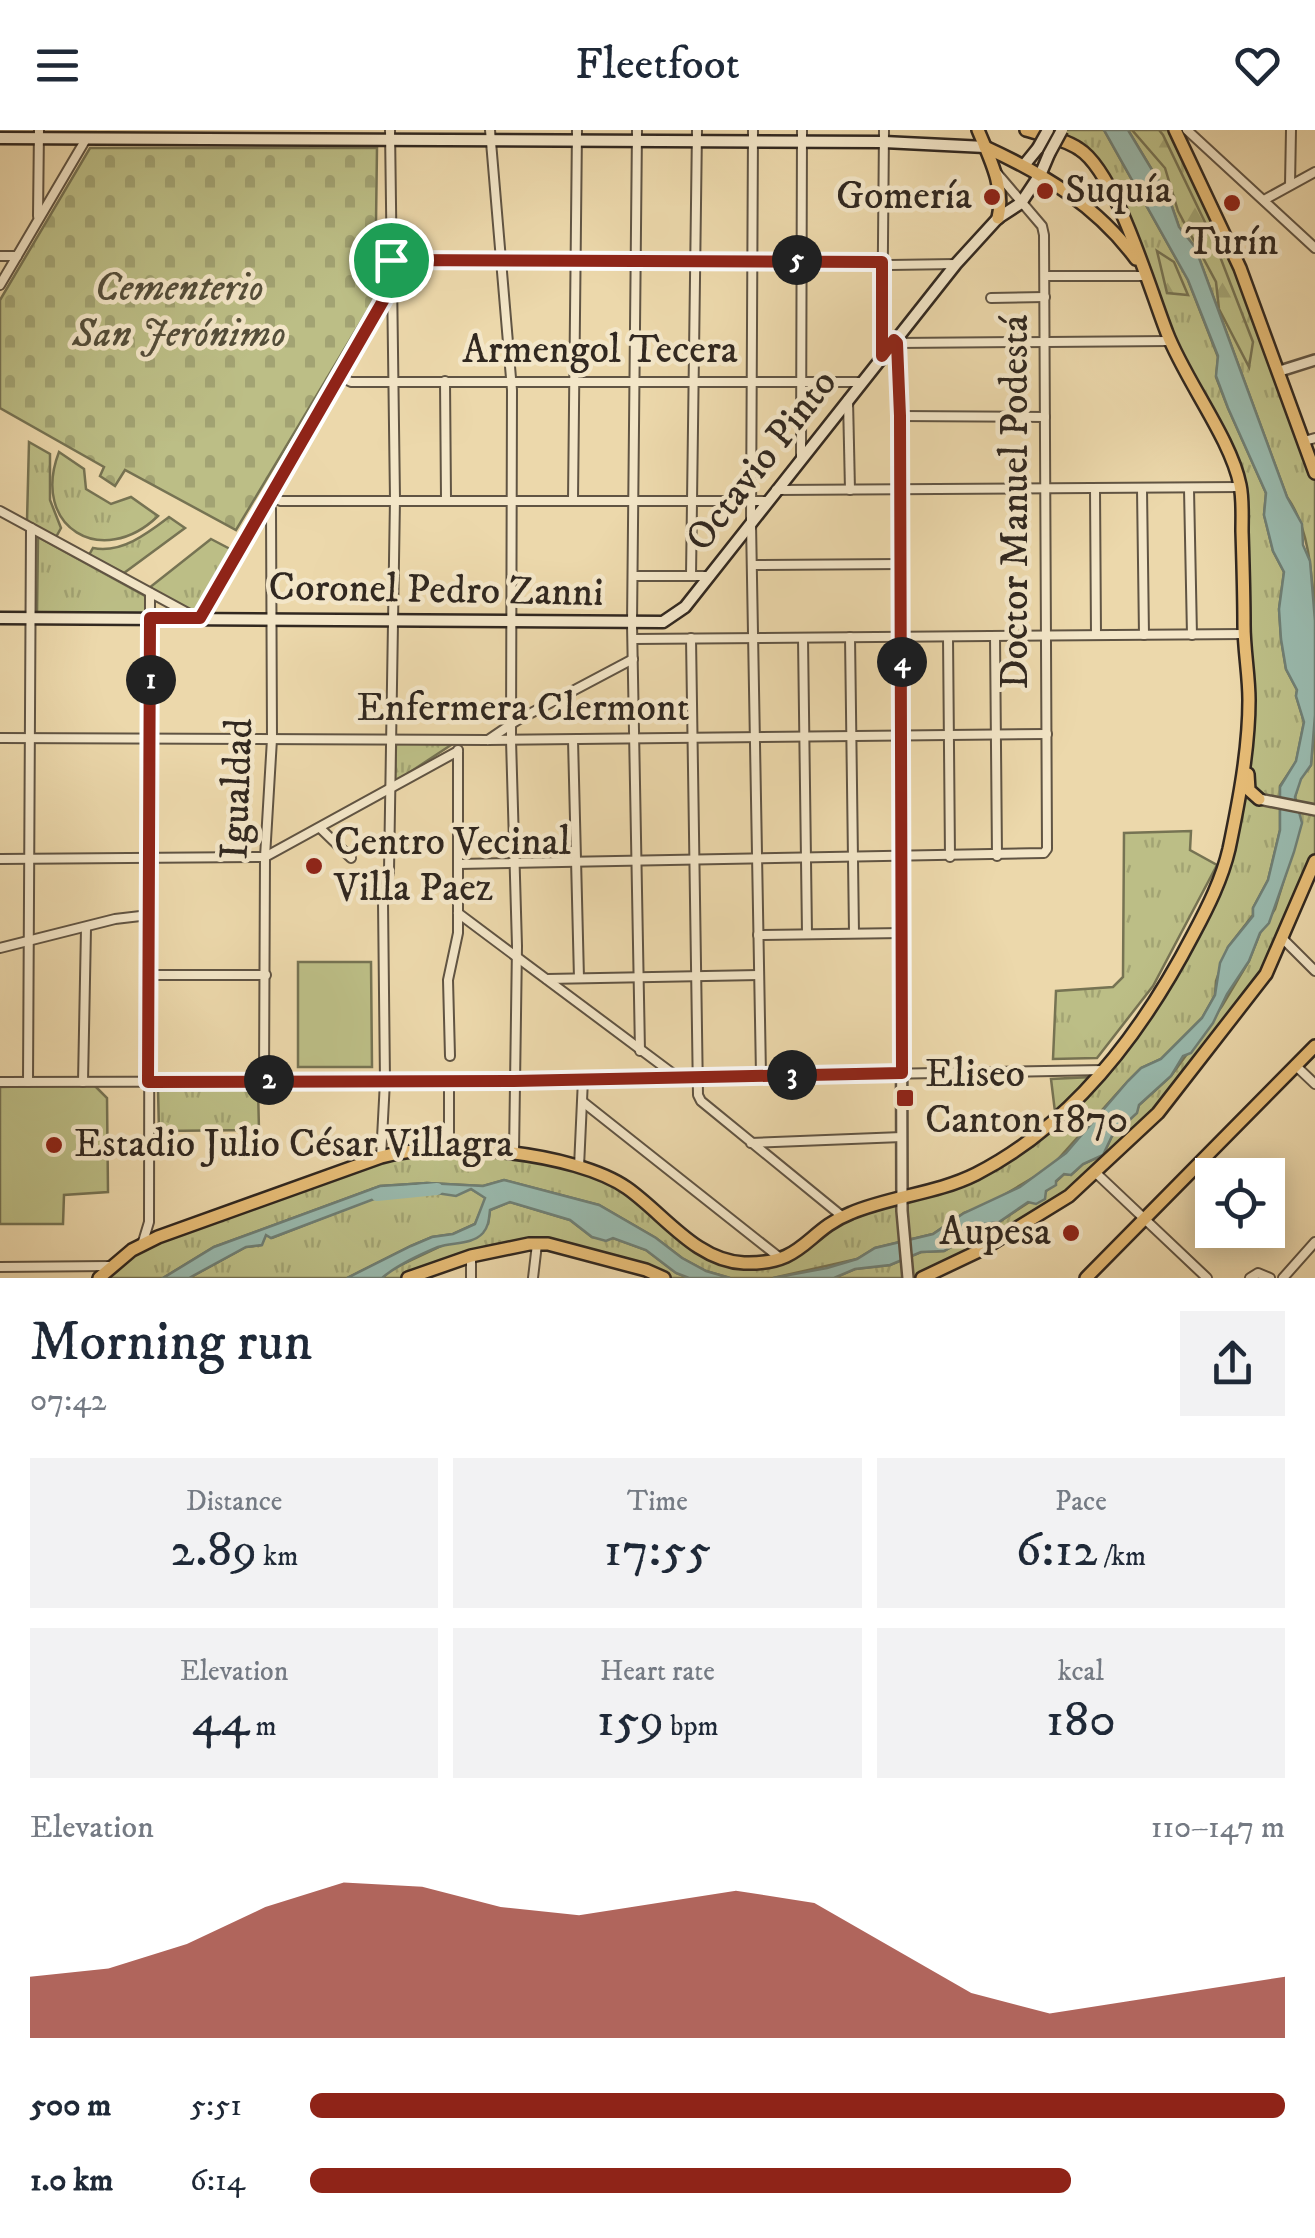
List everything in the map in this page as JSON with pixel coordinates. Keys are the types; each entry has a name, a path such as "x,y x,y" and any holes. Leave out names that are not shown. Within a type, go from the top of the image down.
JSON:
{"main road":[{"path":"978,130 1002,196 998,218"},
{"path":"1026,130 1079,148 1094,162 1129,226 1170,341 1241,487 1248,722 1236,816 1215,891"},
{"path":"1043,151 1048,130"},
{"path":"1025,164 1062,130"},
{"path":"1175,130 1236,259 1310,440 1315,473"},
{"path":"0,138 39,134 86,139 158,134 884,136 985,146 1041,173 1106,224 1143,271"},
{"name":"Octavio Pinto","path":"632,624 654,624 672,618 710,576 956,264 998,218 1021,203 1041,173 1043,151"},
{"path":"100,1278 142,1245 381,1157 406,1152 514,1153 579,1167 623,1185 683,1236 717,1256 737,1262 782,1260 843,1217 902,1205 996,1163 1054,1122 1103,1070 1162,993 1230,866 1244,810 1257,799 1247,785 1256,712 1250,628 1244,617"},
{"name":"Coronel Pedro Zanni","path":"0,618 512,619 632,624"},
{"path":"922,1278 994,1242 1068,1196 1172,1097 1266,974 1315,861"},
{"path":"1086,1278 1315,1046"},
{"path":"408,1278 470,1256 538,1244 579,1250 664,1278"}],"street":[{"path":"1290,185 1291,130"},
{"path":"1190,131 1315,247"},
{"path":"38,220 39,134"},
{"path":"573,500 577,135"},
{"path":"381,1157 385,1081 383,902 390,870 394,740 390,136"},
{"path":"490,136 510,381 516,956 514,1153"},
{"path":"637,136 632,639 640,1051"},
{"path":"691,576 696,136"},
{"path":"753,136 751,522 760,1075"},
{"path":"801,457 802,136"},
{"path":"882,356 884,136"},
{"path":"0,285 86,139"},
{"name":"Doctor Manuel Podestá","path":"992,168 1042,226 1045,276 1044,853 997,856"},
{"path":"1264,200 1315,172"},
{"path":"0,256 17,256"},
{"path":"391,260 956,264"},
{"path":"1045,276 1143,271"},
{"path":"0,511 199,618 391,287"},
{"path":"991,298 1045,297"},
{"path":"908,1276 902,1205 902,637 900,416 895,342 1170,341"},
{"path":"1280,371 1315,360"},
{"name":"Armengol Tecera","path":"341,377 351,382 861,382"},
{"path":"445,382 446,499"},
{"path":"848,397 850,490"},
{"path":"900,416 1045,417"},
{"path":"776,490 1241,487"},
{"path":"1096,489 1096,636"},
{"path":"1142,489 1144,635"},
{"path":"1189,489 1192,635"},
{"path":"269,499 768,501"},
{"name":"Igualdad","path":"264,1080 265,857 272,739 269,499"},
{"path":"28,1082 31,528"},
{"path":"752,565 901,564"},
{"path":"633,576 710,576"},
{"path":"142,1245 148,1222 150,592"},
{"name":"Coronel Pedro Zanni","path":"632,639 1244,634"},
{"path":"948,636 950,857"},
{"path":"458,864 997,856 995,636"},
{"path":"850,637 854,934"},
{"path":"691,638 700,1101 843,1217"},
{"path":"803,638 806,934"},
{"path":"488,740 633,659"},
{"name":"Enfermera Clermont","path":"0,738 573,740 1047,734"},
{"path":"450,1056 448,974 457,944 458,914 458,740"},
{"path":"573,740 580,978"},
{"path":"0,859 265,857 458,751"},
{"path":"1257,799 1315,810"},
{"path":"320,828 351,858"},
{"path":"458,914 676,1076"},
{"path":"0,948 114,919 150,915"},
{"path":"84,1082 86,928"},
{"path":"758,935 903,932"},
{"path":"1282,938 1315,971"},
{"path":"150,974 266,975"},
{"path":"547,979 759,974"},
{"path":"1296,1065 1315,1084"},
{"path":"0,1082 514,1081 1103,1070"},
{"path":"579,1167 583,1080"},
{"path":"449,1151 450,1081"},
{"path":"583,1102 782,1260"},
{"path":"751,1143 902,1138"},
{"path":"1096,1173 1206,1278"},
{"path":"1283,1278 1315,1242"},
{"path":"533,1278 538,1244"},
{"path":"470,1256 471,1278"},
{"path":"0,1267 111,1266"},
{"path":"19,1267 19,1278"},
{"path":"1250,1278 1258,1272 1270,1278"}],"green space":[{"path":"1026,130 1104,130 1188,280 1218,357 1216,377 1266,493 1264,515 1273,551 1284,572 1279,609 1281,639 1286,669 1297,690 1304,722 1296,762 1280,786 1280,830 1268,880 1253,915 1228,947 1215,995 1202,1018 1161,1059 1141,1068 1051,1167 933,1234 875,1248 857,1259 773,1278 730,1278 682,1258 599,1205 504,1180 483,1186 380,1186 214,1247 163,1278 99,1278 132,1250 393,1154 514,1153 614,1180 707,1252 771,1262 831,1225 946,1186 1040,1133 1137,1029 1225,864 1248,722 1241,487 1175,353 1132,234 1086,154"},
{"path":"1128,130 1175,130 1207,194 1315,473 1315,621 1309,556 1301,525 1287,497 1195,247 1179,227 1169,198"},
{"path":"1132,130 1159,130 1163,135 1214,241 1253,342 1249,367 1219,309 1216,282 1178,211 1165,168"},
{"name":"Cementerio San Jerónimo","path":"90,148 377,148 375,298 236,530 125,470 115,486 100,476 104,467 0,408 0,300"},
{"path":"1157,251 1174,262 1188,295 1167,293"},
{"path":"29,442 50,454 50,500 61,528 56,537 27,521"},
{"path":"59,452 84,469 86,489 111,504 131,497 158,516 136,532 115,539 94,539 77,532 63,519 54,501 53,478"},
{"path":"169,517 185,528 124,573 89,555 93,548 114,548 134,541"},
{"path":"38,537 145,596 148,613 37,613"},
{"path":"211,539 230,549 194,612 149,588"},
{"path":"1315,715 1315,861 1272,961 1172,1097 1081,1186 922,1278 834,1278 855,1269 890,1265 921,1252 944,1251 984,1225 999,1222 1064,1174 1071,1175 1103,1155 1112,1136 1171,1076 1222,1006 1275,909 1301,824 1295,797 1300,779 1311,765"},
{"path":"396,743 454,743 395,782"},
{"path":"1191,831 1190,850 1217,865 1153,986 1097,1058 1053,1059 1056,991 1113,987 1123,977 1124,833"},
{"path":"298,962 371,962 372,1067 298,1067"},
{"path":"1093,1077 1055,1112 1051,1079"},
{"name":"Estadio Julio César Villagra","path":"94,1085 107,1098 108,1192 64,1195 63,1224 0,1224 0,1087"},
{"path":"258,1089 259,1130 159,1131 158,1090"},
{"path":"471,1189 486,1198 475,1224 453,1234 432,1237 347,1278 189,1278 246,1247 261,1245 266,1235 272,1238 392,1191"},
{"path":"510,1202 570,1220 592,1237 613,1238 646,1250 689,1278 664,1278 529,1244 408,1278 382,1278 392,1269 488,1224 490,1210"}],"shaded area":[{"path":"1104,130 1128,130 1169,198 1179,227 1195,247 1287,497 1302,524 1303,545 1310,561 1315,621 1315,715 1311,765 1295,797 1302,823 1294,852 1269,923 1213,1023 1191,1053 1183,1056 1171,1076 1112,1136 1103,1155 1071,1175 1064,1174 1046,1191 1045,1199 1036,1204 1028,1202 999,1222 985,1224 983,1229 944,1251 921,1252 890,1265 855,1269 834,1278 773,1278 827,1268 857,1259 875,1248 933,1234 964,1213 1020,1187 1066,1153 1141,1068 1161,1059 1202,1018 1215,995 1220,963 1253,916 1253,908 1268,880 1280,830 1280,787 1296,761 1304,722 1297,690 1286,669 1281,639 1279,609 1284,572 1273,551 1264,515 1266,493 1216,376 1218,356 1188,280"},
{"path":"504,1180 599,1205 682,1258 730,1278 689,1278 646,1250 613,1238 606,1241 592,1237 570,1220 510,1202 490,1210 485,1230 473,1240 438,1247 382,1278 347,1278 432,1237 453,1234 475,1224 485,1198 471,1189 456,1196 403,1188 271,1238 266,1235 262,1245 246,1247 189,1278 163,1278 214,1247 380,1186 483,1186"}],"waterway":[{"path":"377,1195 437,1189"}],"place":[{"name":"Suquía","path":"1045,191"},
{"name":"Gomería","path":"992,197"},
{"name":"Turín","path":"1232,203"},
{"name":"Centro Vecinal Villa Paez","path":"314,866"},
{"name":"Eliseo Canton 1870","path":"905,1098"},
{"name":"Estadio Julio César Villagra","path":"54,1145"},
{"name":"Aupesa","path":"1071,1233"}],"route":[{"path":"391,260 882,262 882,356 894,340 900,416 902,1073 514,1081 148,1082 150,618 200,618 391,287 391,260"}]}
